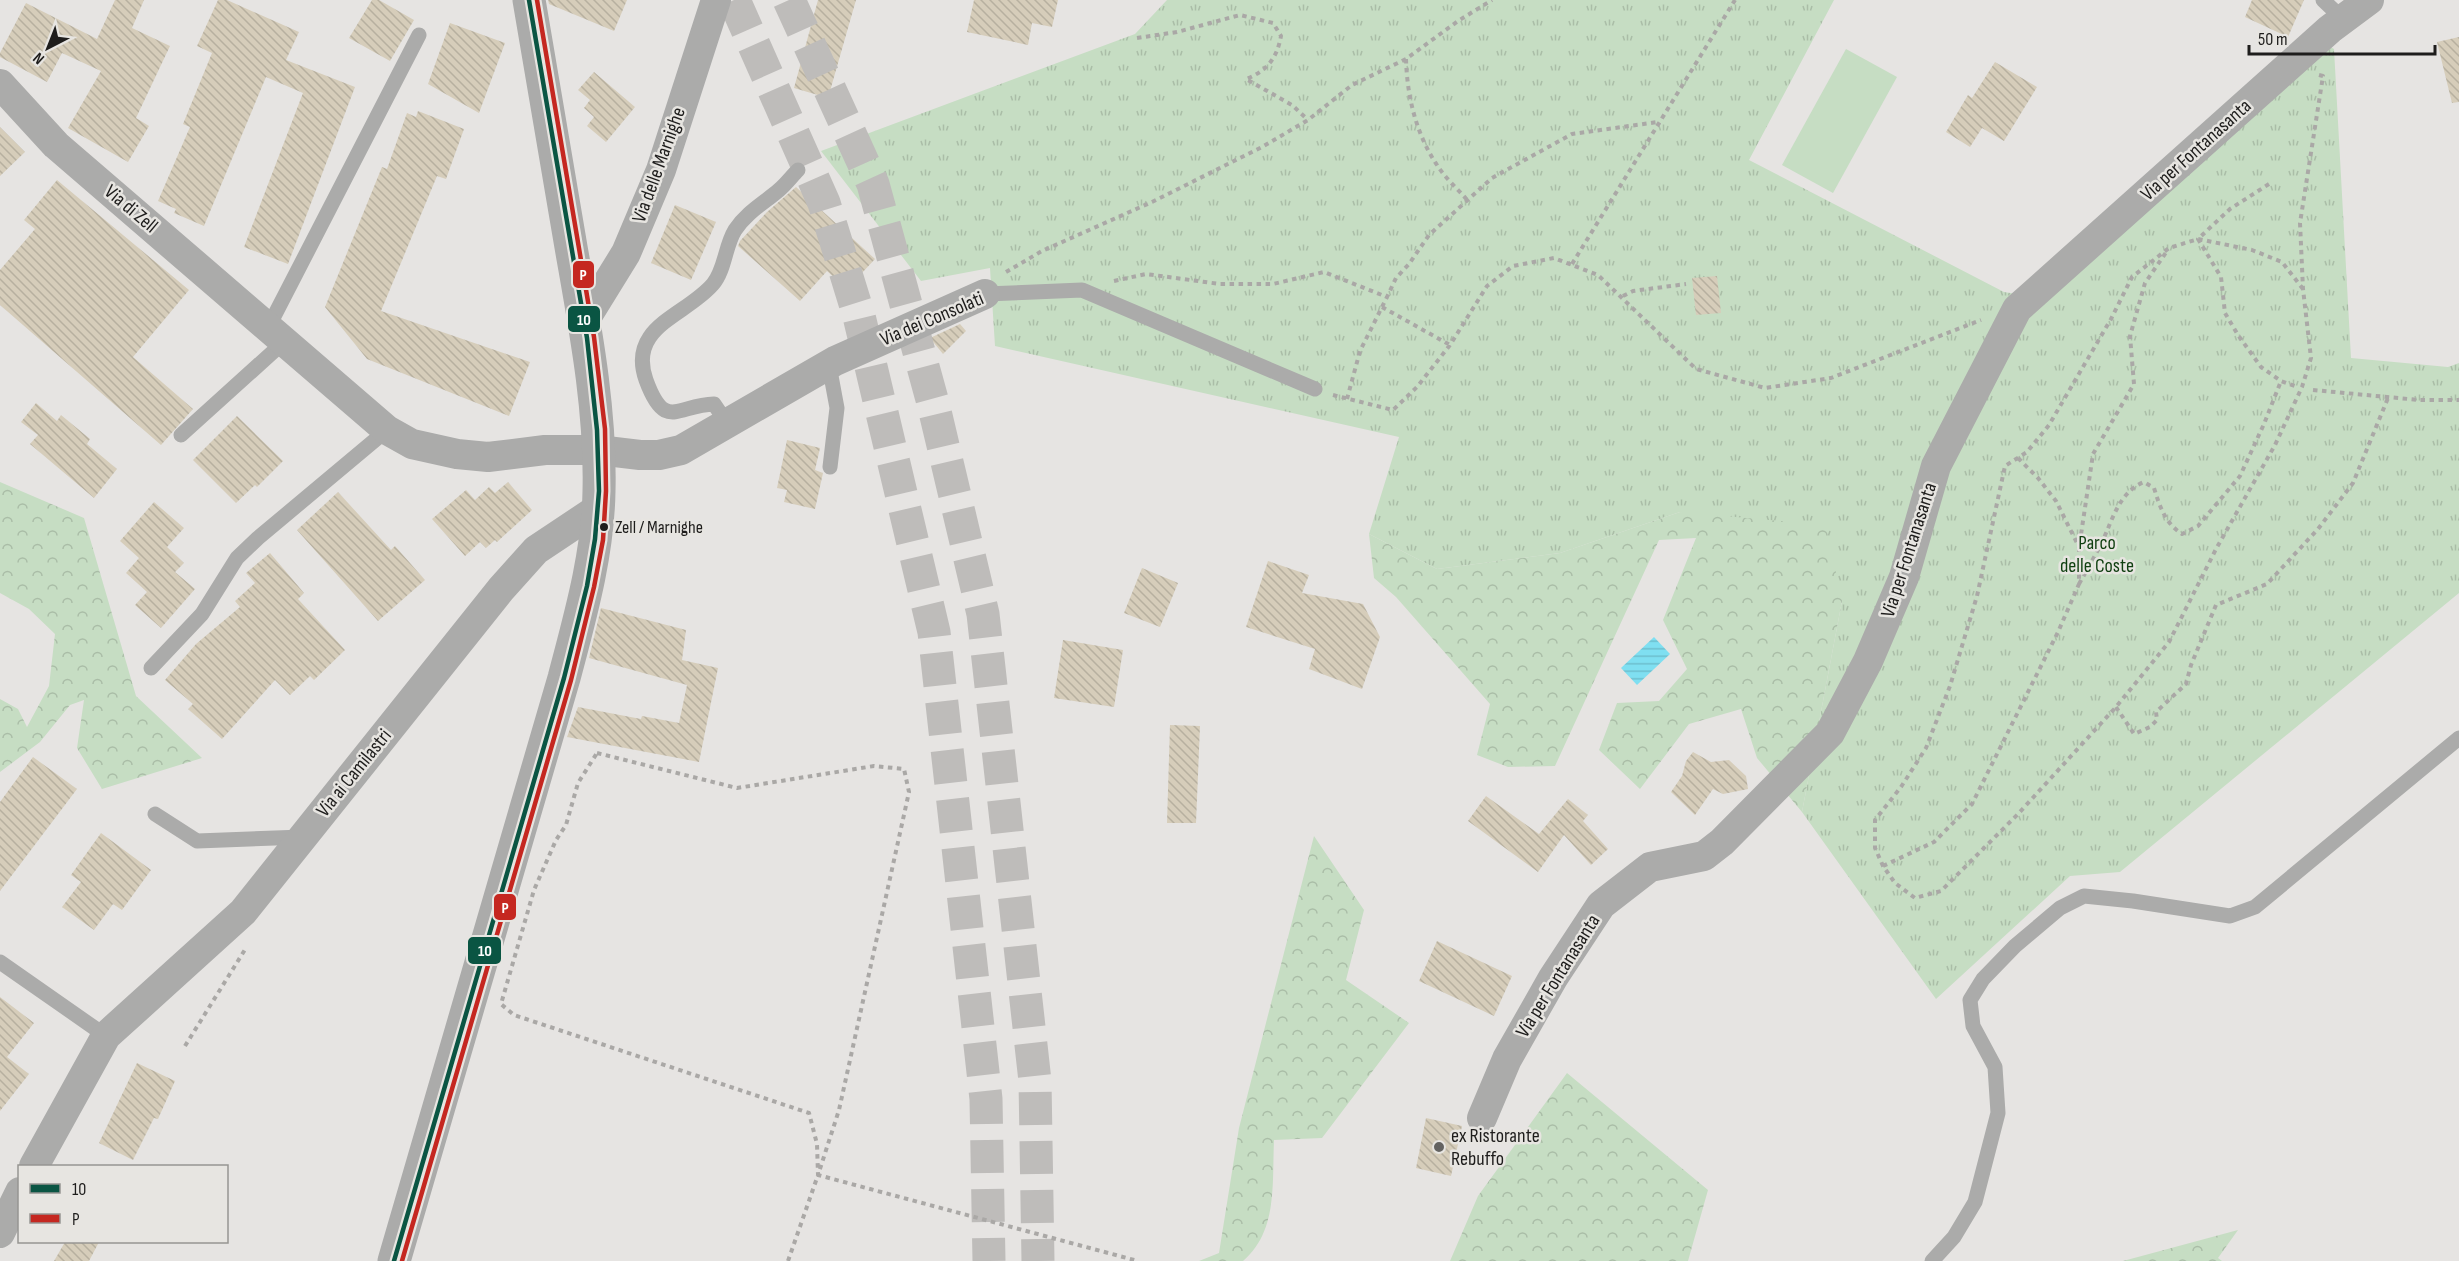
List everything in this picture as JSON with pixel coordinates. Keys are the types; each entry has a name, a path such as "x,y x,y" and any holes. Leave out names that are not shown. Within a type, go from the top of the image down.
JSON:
{"street":[{"path":"394,1261 564,678 586,596 598,508 598,450 584,321 529,0"},
{"name":"Via delle Marnighe","path":"584,321 626,253 660,170 716,0"},
{"name":"Via per Fontanasanta","path":"1482,1118 1513,1049 1553,978 1601,905 1650,867 1704,856 1722,842 1830,732 1868,661 1904,577 1936,466 2017,309 2333,10 2369,0"},
{"name":"Via di Zell","path":"0,84 56,145 387,430 412,444 458,454 488,457 546,450 598,450"},
{"name":"Via dei Consolati","path":"598,450 659,455 681,450 829,365 985,294"},
{"name":"Via ai Camilastri","path":"35,1165 105,1036 243,912 501,590 536,550 598,508"},
{"path":"0,1233 18,1196"}],"lane":[{"path":"181,435 277,334 419,35"},
{"path":"727,423 714,404 701,404 680,412 667,412 653,399 644,373 643,352 648,337 662,323 706,292 716,280 729,241 736,228 753,209 780,189 798,170"},
{"name":"Via dei Consolati","path":"985,294 1082,290 1316,389"},
{"path":"829,365 837,408 830,467"},
{"path":"151,668 202,614 237,558 387,430"},
{"path":"1932,1261 1954,1237 1975,1202 1998,1113 1995,1067 1973,1026 1970,1000 1983,979 2015,946 2060,908 2084,896 2230,916 2255,908 2459,738"},
{"path":"155,814 197,841 303,837"},
{"path":"0,962 105,1036"}],"path":[{"path":"985,294 999,276 1042,251 1152,202 1262,147 1308,120 1352,85 1406,59 1458,21 1492,0"},
{"path":"1572,264 1735,0"},
{"path":"1137,38 1177,32 1240,15 1273,23 1281,36 1278,53 1262,73 1246,79 1292,105 1308,120"},
{"path":"1406,59 1407,89 1418,127 1437,165 1468,201"},
{"path":"2303,289 2282,262 2252,250 2198,240 2169,248 2132,277 2111,320 2049,425 2027,452 2005,466 1977,597 1950,686 1926,748 1875,820 1875,848 1882,866 1895,883 1915,898 1941,891 2035,796 2116,707 2169,642 2216,549 2275,445 2302,387 2312,358 2303,289 2300,223 2323,76 2310,73"},
{"path":"1347,399 1360,351 1396,278 1429,235 1492,178 1572,134 1658,122"},
{"path":"2198,240 2230,209 2269,184"},
{"path":"2198,240 2221,277 2225,313 2234,328 2261,367 2281,381 2295,386"},
{"path":"2079,585 2079,548 2093,454 2134,384 2130,336 2145,283 2169,248"},
{"path":"1316,389 1393,410 1417,387 1450,345 1487,286 1513,266 1554,258 1598,275 1623,296 1696,369 1765,388 1831,378 1918,342 2017,309"},
{"path":"1082,290 1085,287 1146,274 1220,284 1274,284 1324,272 1387,297"},
{"path":"1623,296 1633,291 1686,284"},
{"path":"1382,307 1450,345"},
{"path":"1882,866 1934,842 1972,804 2103,540 2113,514 2134,486 2144,482 2154,488 2171,527 2182,534 2198,526 2240,476 2281,381"},
{"path":"2313,390 2388,398 2459,400"},
{"path":"2116,707 2134,734 2150,727 2157,720 2156,712 2186,684 2191,665 2216,606 2267,584 2318,529 2353,483 2388,398"},
{"path":"2018,458 2038,477 2056,501 2079,548"},
{"path":"788,1261 818,1175 839,1110 909,792 904,769 874,766 737,788 597,753 578,783 566,825 556,840 534,890 501,1004 514,1015 810,1113 817,1144 818,1175"},
{"path":"818,1175 1138,1261"}],"green space":[{"name":"Parco delle Coste","path":"1167,0 1834,0 1749,160 2004,292 2049,299 2323,43 2334,49 2351,358 2448,367 2459,363 2459,593 2120,872 2070,876 1936,999 1802,812 1842,601 1680,512 1560,553 1437,569 1369,534 1399,437 995,346 990,268 921,281 821,151 1135,34"},
{"path":"1846,49 1897,77 1833,193 1782,165"},
{"path":"0,482 84,518 136,696 202,758 102,789 77,748 84,700 70,705 40,742 0,772 0,699 18,709 27,727 49,686 55,634 29,609 0,593"},
{"path":"1680,512 1826,525 1842,601 1802,812 1757,758 1741,709 1689,724 1640,789 1599,750 1617,703 1659,701 1687,669 1663,620 1696,538 1659,540 1555,766 1508,767 1477,755 1490,704 1396,597 1374,578 1369,534 1437,569 1560,553"},
{"path":"1314,836 1364,910 1346,980 1409,1023 1322,1138 1274,1140 1271,1205 1268,1221 1254,1249 1243,1261 1199,1261 1219,1253 1239,1128"},
{"path":"1567,1073 1708,1190 1688,1261 1450,1261 1478,1196"},
{"path":"2238,1230 2218,1258 2222,1261 2123,1261"}],"water":[{"path":"1654,637 1670,654 1637,685 1621,668"}],"building":[{"path":"115,0 144,0 132,28 170,46 136,118 149,126 128,162 68,128 101,71 62,53 47,82 0,57 26,3 97,39"},
{"path":"218,0 227,0 299,32 286,60 355,87 288,264 244,247 303,93 266,77 204,226 174,213 176,209 158,201 190,127 183,124 212,53 197,46"},
{"path":"372,0 379,0 414,20 390,61 349,38"},
{"path":"548,0 627,0 614,31 549,4"},
{"path":"818,0 856,0 828,98 794,88"},
{"path":"974,0 1058,0 1052,27 1032,23 1028,45 967,32"},
{"path":"2252,0 2304,0 2288,37 2245,17"},
{"path":"450,23 505,43 479,113 428,84"},
{"path":"2459,37 2459,102 2452,103 2437,42"},
{"path":"1995,62 2037,87 2004,141 1982,128 1970,147 1946,132 1968,95 1972,98"},
{"path":"594,72 635,107 606,142 587,126 594,117 584,108 590,100 578,90"},
{"path":"418,111 464,129 446,179 437,176 381,311 530,362 509,416 367,359 325,307 382,167 387,169 407,113 416,117"},
{"path":"0,127 25,152 0,176"},
{"path":"57,180 189,290 133,357 193,409 161,445 0,305 0,270 35,229 24,220"},
{"path":"796,187 875,259 847,289 827,271 800,301 738,246 767,212"},
{"path":"675,205 716,222 691,280 651,263"},
{"path":"1717,276 1721,313 1696,315 1692,278"},
{"path":"960,324 966,331 943,354 930,338"},
{"path":"36,403 57,421 61,415 90,439 87,444 117,469 94,498 30,444 38,435 21,422"},
{"path":"237,416 283,461 257,487 255,485 236,503 193,460"},
{"path":"787,440 820,448 815,470 823,473 815,509 784,502 787,490 777,488"},
{"path":"508,482 532,510 497,542 495,540 486,548 480,542 465,556 432,519 466,490 475,500 489,487 495,493"},
{"path":"338,492 391,550 395,546 425,580 378,621 297,530"},
{"path":"154,502 184,528 167,547 184,563 175,572 195,589 161,628 135,605 147,592 126,573 139,558 120,541"},
{"path":"270,553 304,593 298,599 345,650 314,680 310,676 290,695 275,680 222,739 188,709 193,704 165,680 196,644 240,607 235,601 255,583 246,573"},
{"path":"1268,561 1309,575 1302,593 1363,604 1380,637 1362,689 1309,669 1315,649 1246,627"},
{"path":"1142,568 1178,583 1160,627 1124,613"},
{"path":"601,608 686,630 682,660 718,668 699,762 567,737 578,707 641,719 642,716 679,723 687,685 589,658"},
{"path":"1063,640 1123,650 1114,707 1054,698"},
{"path":"1170,725 1200,726 1196,823 1167,823"},
{"path":"1693,752 1711,762 1729,760 1746,776 1748,789 1723,794 1713,789 1695,815 1671,792 1682,776 1686,761"},
{"path":"33,757 77,789 0,891 0,802"},
{"path":"1486,796 1539,834 1568,799 1588,815 1583,821 1608,849 1591,865 1564,835 1538,872 1468,821"},
{"path":"101,833 151,870 122,910 113,904 94,930 62,907 81,882 71,875"},
{"path":"1437,941 1512,976 1494,1016 1419,981"},
{"path":"0,997 34,1023 7,1057 29,1074 0,1111"},
{"path":"137,1063 175,1081 158,1119 154,1118 133,1160 99,1143"},
{"name":"ex Ristorante Rebuffo","path":"1426,1118 1462,1126 1451,1176 1416,1168"},
{"path":"64,1243 98,1243 89,1261 54,1261"}],"tunnel":[{"path":"734,0 824,203 859,316 934,632 986,1099 989,1261"},
{"path":"789,0 873,184 933,403 983,614 1035,1081 1038,1261"}],"transit line":[{"name":"10","path":"394,1261 564,678 587,586 595,539 599,491 597,430 587,338 529,0"},
{"name":"P","path":"402,1261 571,680 603,540 606,491 605,429 594,337 537,0"}],"place":[{"name":"Zell / Marnighe","path":"604,527"},
{"name":"ex Ristorante Rebuffo","path":"1439,1147"}]}
